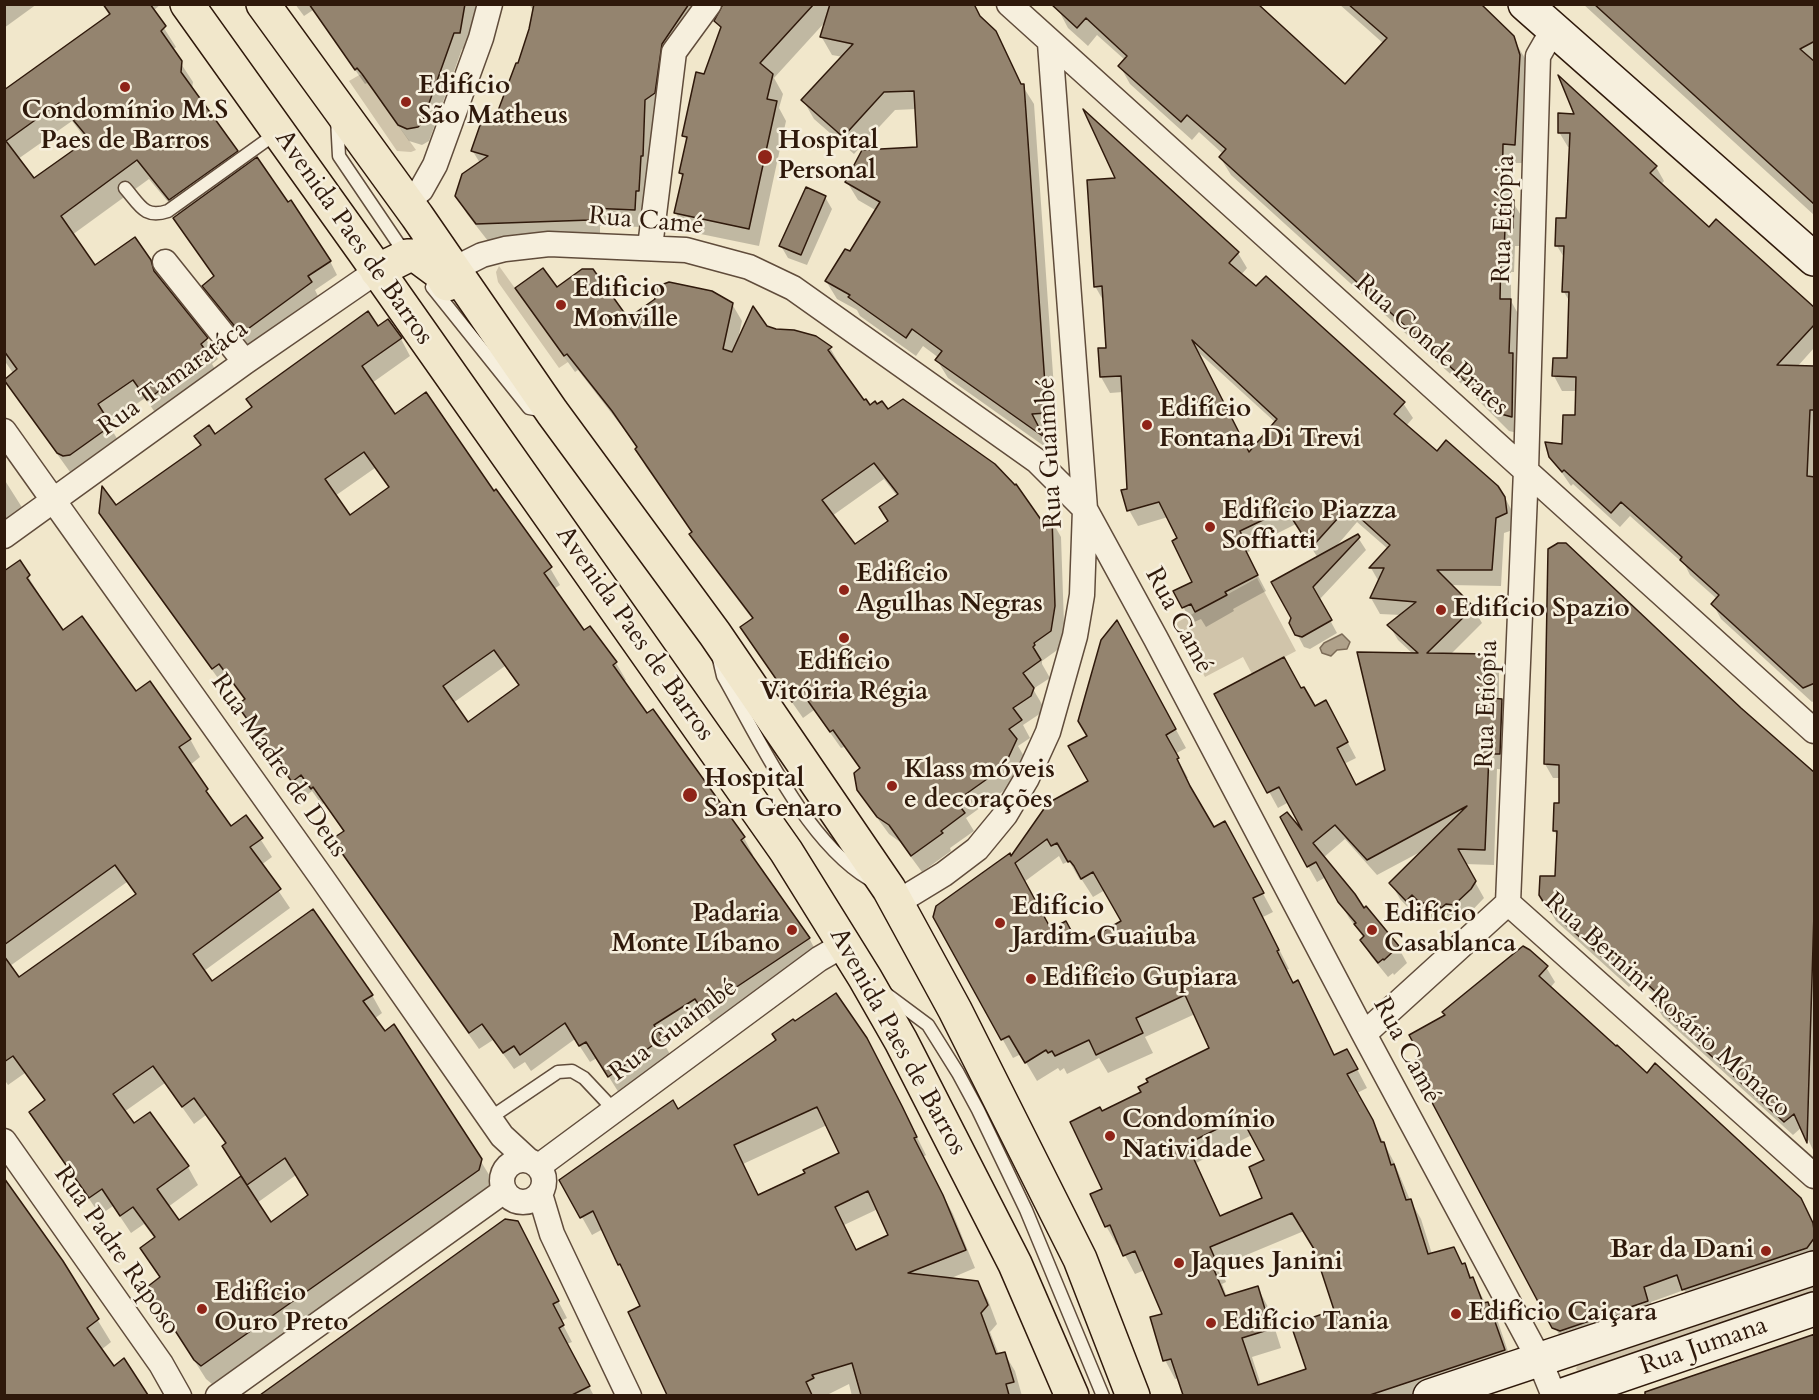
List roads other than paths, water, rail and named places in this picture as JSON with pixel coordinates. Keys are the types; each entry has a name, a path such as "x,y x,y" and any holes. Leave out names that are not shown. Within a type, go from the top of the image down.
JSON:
{"main road":[{"name":"Avenida Paes de Barros","path":"187,4 786,851 845,944 901,1041 1016,1264 1072,1395"},
{"path":"263,4 454,269 552,412 715,634 893,896 955,1010 1080,1259 1133,1395"},
{"path":"1525,4 1815,259"},
{"path":"377,271 407,256 417,256 440,273 522,392 552,412"},
{"name":"Rua Jumana","path":"1430,1395 1815,1268"},
{"name":"Rua Jumana","path":"1560,1395 1815,1309"}],"street":[{"path":"406,202 421,190 435,165 460,99 490,4"},
{"path":"650,247 674,52 709,4"},
{"name":"Rua Conde Prates","path":"1009,4 1815,731"},
{"name":"Rua Etiópia","path":"1508,903 1526,470 1538,56 1553,30"},
{"name":"Rua Guaimbé","path":"893,896 944,874 977,849 1005,815 1027,778 1048,732 1075,636 1082,595 1085,509 1050,42"},
{"name":"Rua Camé","path":"454,269 482,255 505,249 549,244 686,250 749,267 793,288 1037,461 1085,509 1539,1359 1554,1395"},
{"path":"165,262 245,362"},
{"name":"Rua Tamaratáca","path":"4,536 245,362 377,271"},
{"name":"Rua Madre de Deus","path":"4,431 496,1127 534,1163"},
{"path":"1364,1034 1508,903"},
{"name":"Rua Bernini Rosário Mônaco","path":"1508,903 1815,1176"},
{"name":"Rua Guaimbé","path":"517,1190 510,1164 516,1161 534,1163 615,1111 819,959 845,944"},
{"path":"496,1127 517,1190 552,1234 629,1395"},
{"name":"Rua Padre Raposo","path":"4,1141 161,1364 179,1395"},
{"path":"218,1395 517,1190 544,1183 542,1171 534,1163"}],"lane":[{"path":"337,107 339,156 407,256"},
{"path":"125,188 145,212 156,215 168,211 278,132"},
{"path":"865,978 928,1025 958,1073 1026,1209 1103,1395"},
{"path":"496,1127 558,1072 572,1071 584,1078 615,1111"}],"place":[{"name":"Condomínio M.S Paes de Barros","path":"125,87"},
{"name":"Edifício São Matheus","path":"406,102"},
{"name":"Hospital Personal","path":"765,157"},
{"name":"Edificio Monville","path":"561,305"},
{"name":"Edifício Fontana Di Trevi","path":"1147,425"},
{"name":"Edifício Piazza Soffiatti","path":"1210,527"},
{"name":"Edifício Agulhas Negras","path":"844,590"},
{"name":"Edifício Spazio","path":"1441,610"},
{"name":"Edifício Vitóiria Régia","path":"844,638"},
{"name":"Klass móveis e decorações","path":"892,786"},
{"name":"Hospital San Genaro","path":"690,795"},
{"name":"Edifício Jardim Guaiuba","path":"1000,923"},
{"name":"Padaria Monte Líbano","path":"792,930"},
{"name":"Edifício Casablanca","path":"1372,930"},
{"name":"Edifício Gupiara","path":"1031,979"},
{"name":"Condomínio Natividade","path":"1110,1136"},
{"name":"Bar da Dani","path":"1766,1251"},
{"name":"Jaques Janini","path":"1179,1263"},
{"name":"Edifício Ouro Preto","path":"202,1309"},
{"name":"Edifício Caiçara","path":"1456,1314"},
{"name":"Edifício Tania","path":"1211,1323"}]}
